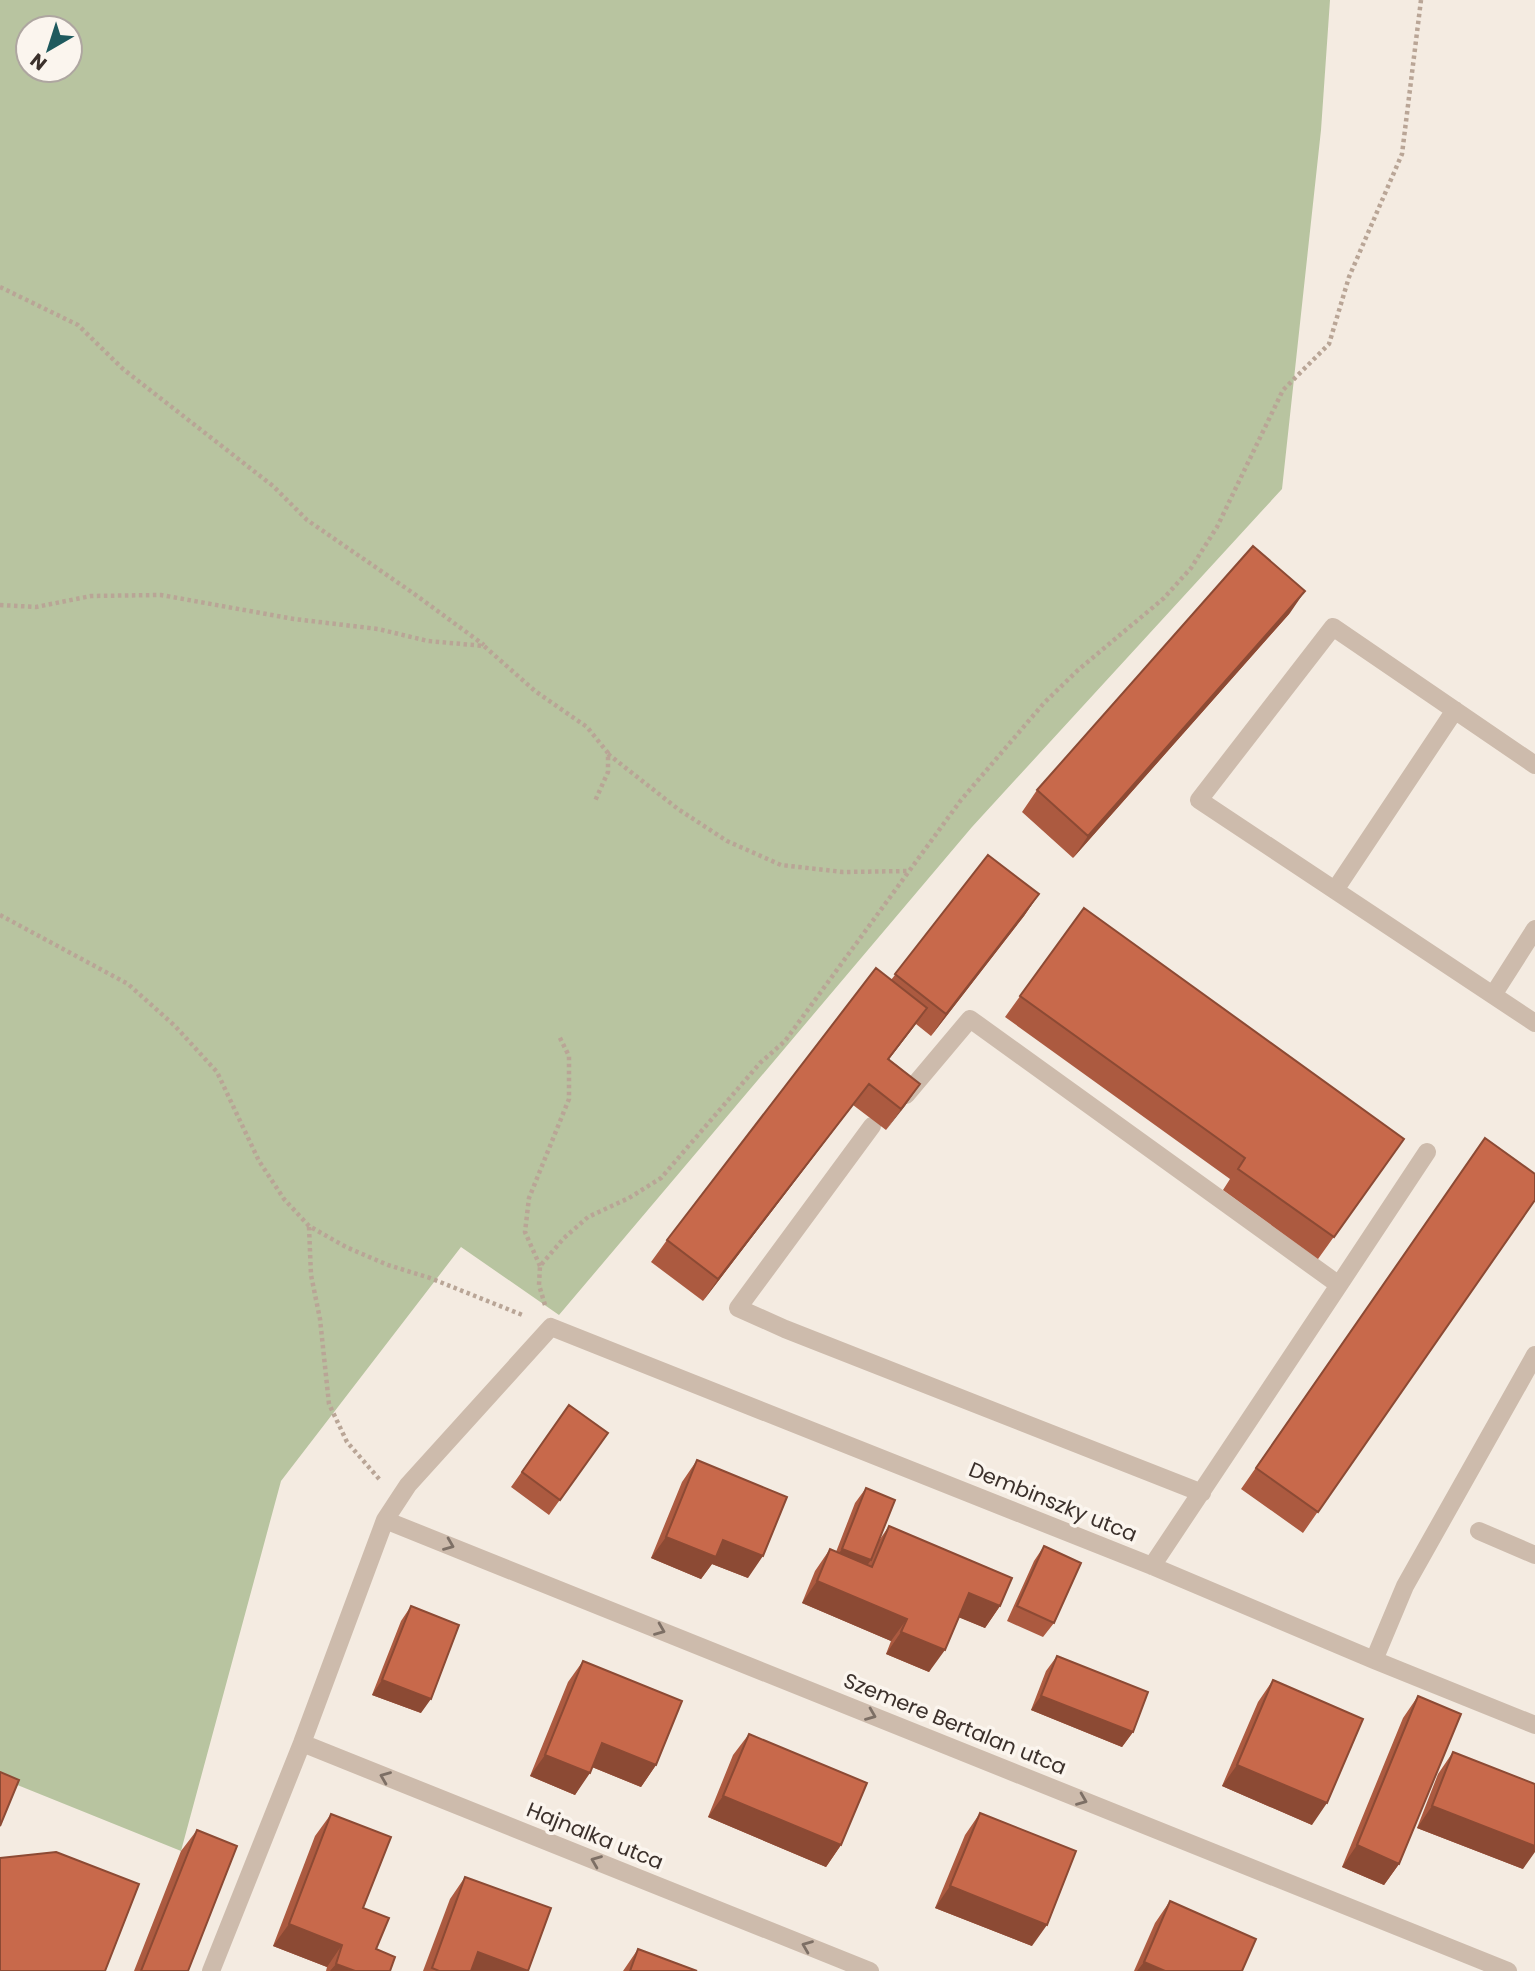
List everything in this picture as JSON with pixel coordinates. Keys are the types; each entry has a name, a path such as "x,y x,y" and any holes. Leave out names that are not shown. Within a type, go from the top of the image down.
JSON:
{"street":[{"path":"1535,765 1333,627 1199,800 1535,1023"},
{"path":"1335,890 1455,710"},
{"path":"1493,995 1535,929"},
{"path":"906,1094 970,1019 1339,1285"},
{"path":"872,1126 738,1308 785,1329 1202,1493"},
{"path":"1152,1566 1427,1152"},
{"path":"216,1970 385,1520 408,1485 551,1327"},
{"name":"Dembinszky utca","path":"551,1327 1152,1566 1535,1725"},
{"path":"1374,1660 1405,1586 1535,1355"},
{"name":"Szemere Bertalan utca","path":"385,1520 1508,1971"},
{"path":"1479,1531 1535,1555"},
{"name":"Hajnalka utca","path":"302,1743 870,1971"}],"path":[{"path":"540,1266 564,1238 588,1217 629,1198 661,1178 760,1063 785,1041 977,780 1044,703 1077,671 1164,598 1191,568 1217,527 1283,390 1329,344 1349,277 1402,154 1421,0"},
{"path":"0,287 78,325 123,369 273,485 307,520 414,593 484,646 535,691 587,727 608,753 678,809 717,835 781,865 843,873 910,871"},
{"path":"0,605 36,607 91,596 161,595 294,619 378,629 428,641 484,646"},
{"path":"595,801 608,772 608,753"},
{"path":"0,915 128,984 175,1026 217,1072 259,1161 284,1199 309,1226 377,1261 475,1295 551,1327"},
{"path":"551,1327 539,1285 540,1266 524,1232 529,1198 569,1099 569,1056 558,1036"},
{"path":"309,1226 311,1275 320,1319 329,1404 347,1442 372,1473 400,1497"}],"green space":[{"path":"0,0 1330,0 1321,130 1282,489 972,827 559,1315 461,1247 281,1481 181,1851 0,1778"}],"building":[{"path":"1253,546 1305,591 1088,836 1037,790"},
{"path":"988,855 1039,894 946,1014 895,974"},
{"path":"1084,908 1404,1139 1334,1237 1238,1169 1245,1158 1020,996"},
{"path":"876,968 927,1008 888,1059 920,1084 901,1109 869,1084 718,1279 667,1240"},
{"path":"1485,1138 1535,1174 1535,1200 1318,1512 1256,1468"},
{"path":"569,1405 608,1433 560,1500 522,1472"},
{"path":"697,1460 787,1497 763,1556 723,1540 716,1557 666,1537"},
{"path":"866,1488 895,1500 871,1560 842,1549"},
{"path":"889,1526 1012,1578 1000,1606 969,1593 945,1650 901,1632 907,1619 817,1581 830,1549 872,1567"},
{"path":"1044,1546 1081,1563 1054,1623 1017,1606"},
{"path":"411,1606 459,1625 431,1699 382,1680"},
{"path":"1057,1656 1148,1692 1133,1732 1041,1696"},
{"path":"583,1661 682,1701 656,1765 602,1743 590,1773 545,1755"},
{"path":"1273,1680 1363,1719 1327,1803 1237,1765"},
{"path":"1418,1696 1461,1714 1399,1864 1357,1845"},
{"path":"749,1734 867,1783 841,1845 723,1796"},
{"path":"1453,1752 1535,1784 1535,1846 1432,1806"},
{"path":"0,1772 19,1780 0,1826"},
{"path":"980,1813 1076,1851 1047,1925 950,1886"},
{"path":"331,1814 391,1837 363,1908 389,1918 376,1949 395,1957 390,1971 355,1971 336,1964 342,1945 289,1924"},
{"path":"197,1830 237,1846 188,1971 141,1971"},
{"path":"56,1852 139,1884 105,1971 0,1971 0,1858"},
{"path":"465,1877 551,1908 528,1971 478,1952 471,1971 439,1971 432,1968"},
{"path":"1170,1901 1256,1939 1242,1971 1165,1971 1144,1962"},
{"path":"638,1949 697,1971 630,1971"}]}
